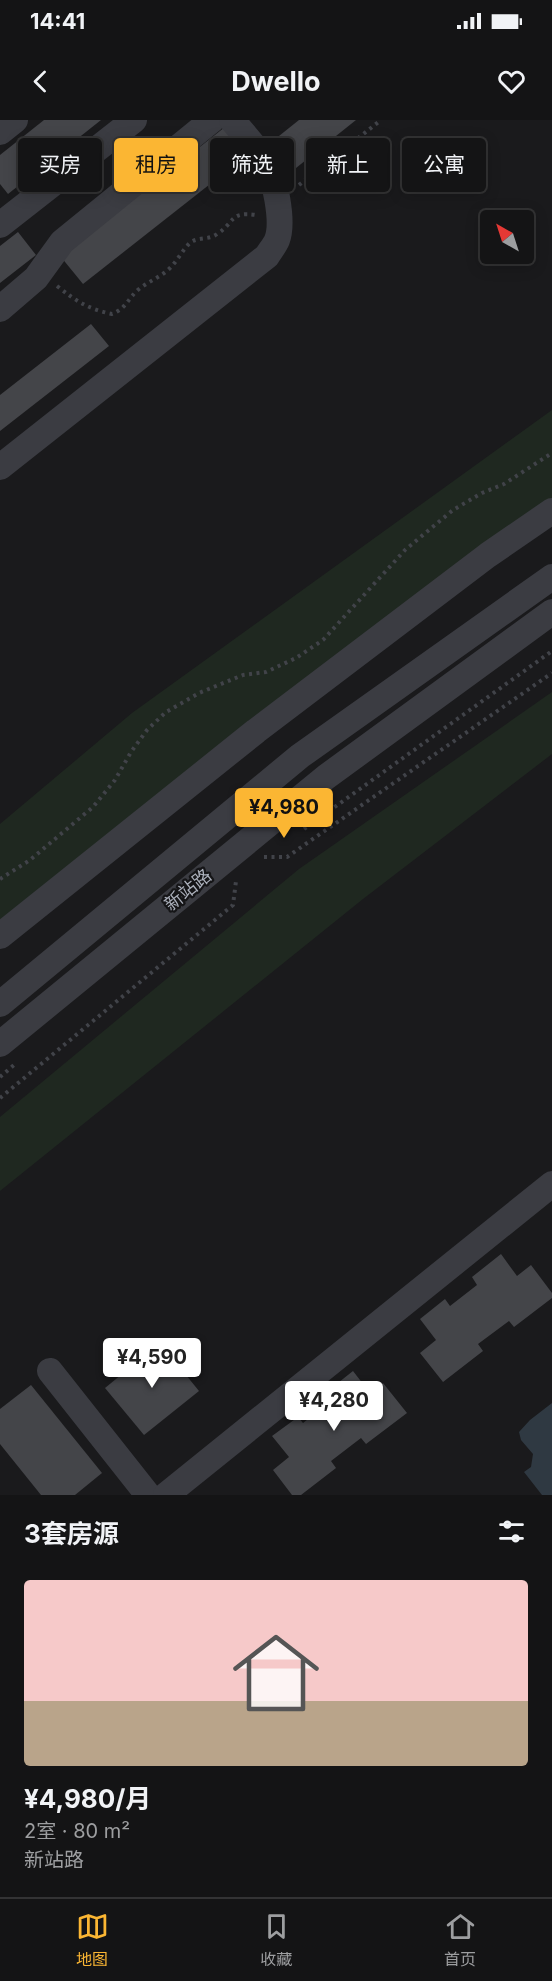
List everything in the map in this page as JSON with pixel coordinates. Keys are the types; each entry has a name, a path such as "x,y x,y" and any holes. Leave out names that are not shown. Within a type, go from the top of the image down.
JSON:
{"street":[{"path":"0,132 15,120"},
{"path":"0,225 134,120"},
{"path":"0,309 24,290 62,242 212,120"},
{"path":"0,467 267,256 277,240 278,211 266,162 238,122"},
{"path":"0,936 256,731 488,555 552,511"},
{"name":"新站路","path":"0,1004 300,756 552,575"},
{"name":"新站路","path":"9,1053 326,777 551,613"},
{"path":"166,1495 552,1184"},
{"path":"50,1371 148,1495"}],"path":[{"path":"39,273 82,305 112,314 128,304 142,286 153,281 171,267 189,244 196,239 208,239 219,234 233,217 246,213 278,211 381,120"},
{"path":"0,879 30,860 93,807 115,780 147,730 166,712 199,693 243,675 266,672 296,658 322,640 405,550 453,510 482,493 504,484 552,453"},
{"path":"302,830 552,651"},
{"path":"273,851 264,857 287,857 552,673"},
{"path":"0,1098 233,905 236,880 227,888"},
{"path":"0,1077 9,1053"}],"shaded area":[{"path":"552,410 552,501 252,718 0,924 0,824 132,713"},
{"path":"552,692 552,754 363,899 0,1191 0,1117 299,869"},
{"path":"552,1403 552,1495 542,1495 524,1472 531,1467 533,1454 521,1440 519,1432"}],"building":[{"path":"44,120 101,120 78,138 21,138"},
{"path":"299,120 356,120 334,138 306,138 306,160 296,168 294,165 294,138 276,138"},
{"path":"225,127 234,138 211,138"},
{"path":"210,139 210,184 83,284 61,257 143,192 198,192 198,148"},
{"path":"18,141 18,186 8,194 0,184 0,155"},
{"path":"18,232 36,255 0,283 0,246"},
{"path":"91,324 109,346 0,431 0,395"},
{"path":"501,1254 517,1276 531,1265 552,1293 552,1298 514,1327 509,1321 478,1344 483,1351 443,1382 420,1353 436,1340 420,1319 445,1299 450,1306 477,1285 472,1277"},
{"path":"160,1343 199,1391 144,1435 105,1388"},
{"path":"353,1371 370,1393 383,1383 407,1413 366,1444 361,1438 331,1461 336,1468 301,1495 292,1495 273,1470 289,1457 272,1436 298,1417 303,1423 330,1402 324,1394"},
{"path":"31,1385 102,1473 75,1495 41,1495 0,1444 0,1409"}]}
